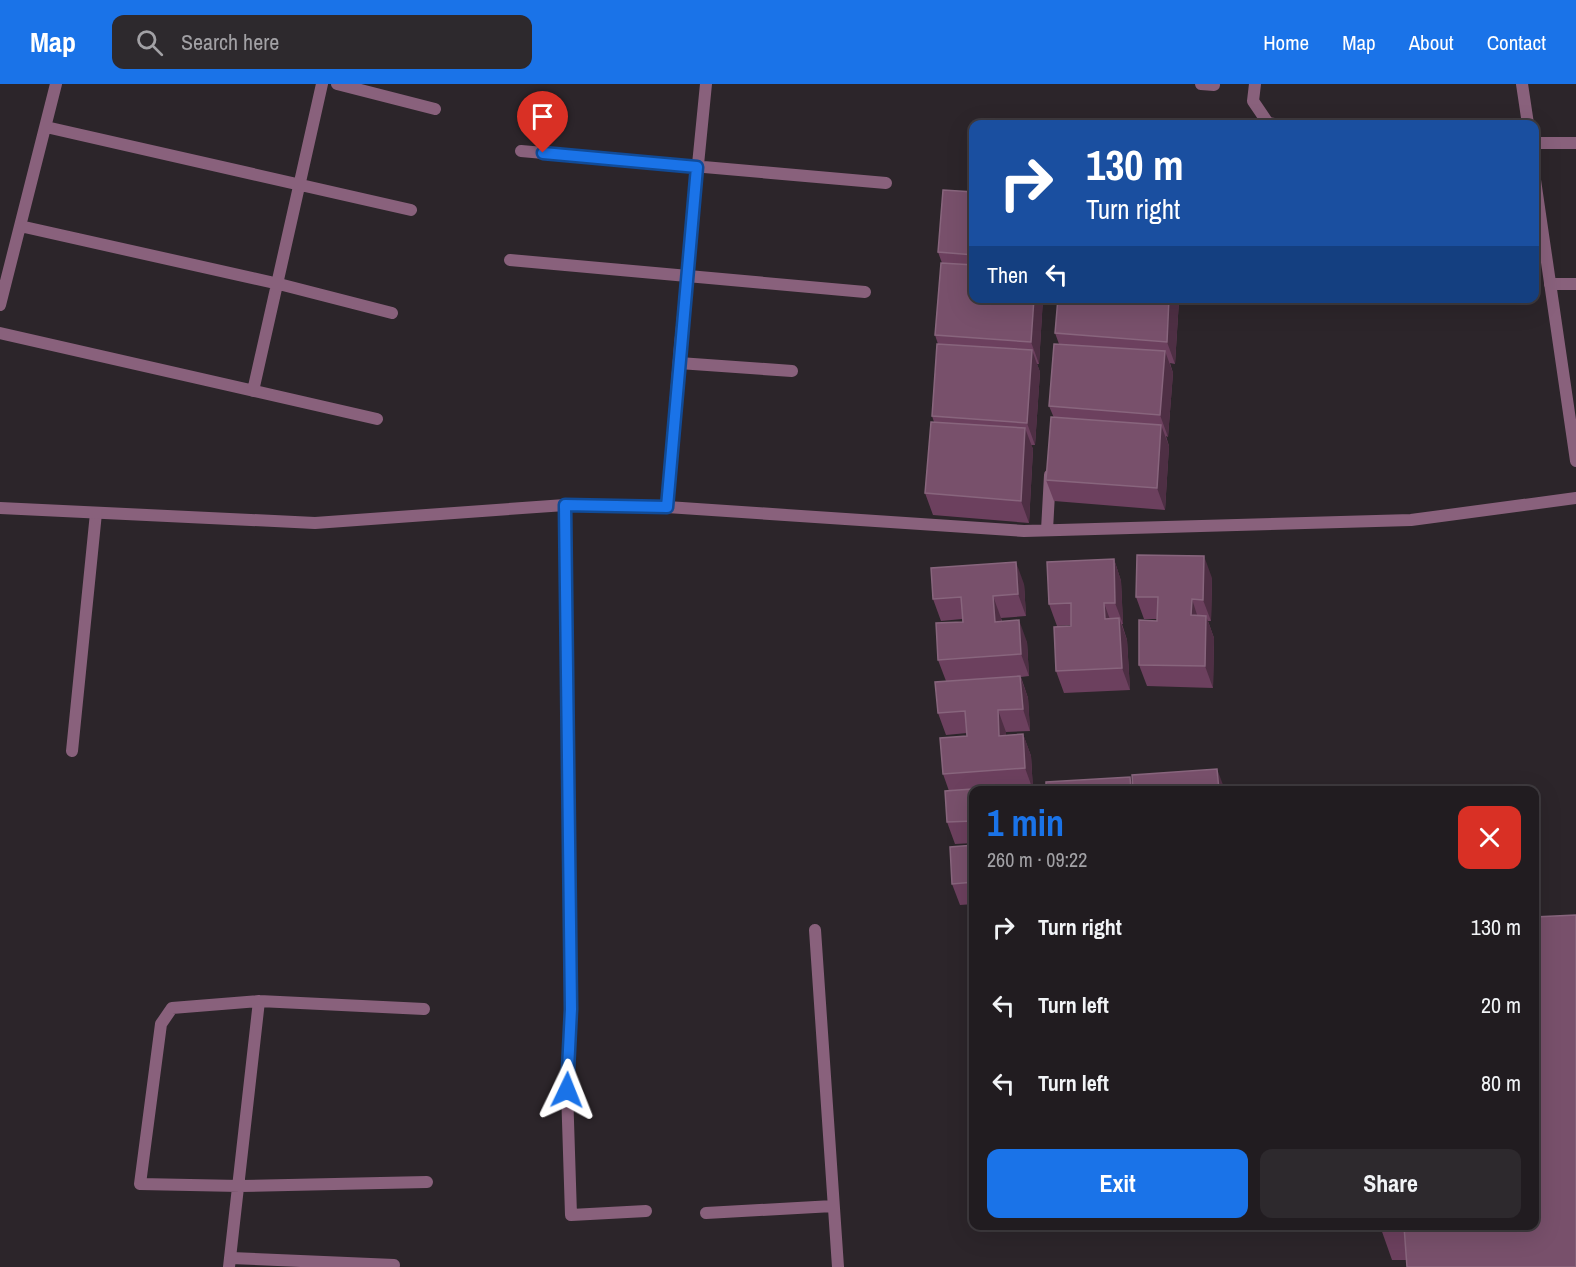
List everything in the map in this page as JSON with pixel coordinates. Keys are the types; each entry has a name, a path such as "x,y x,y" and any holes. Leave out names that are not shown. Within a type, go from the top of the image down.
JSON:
{"street":[{"path":"0,305 56,84"},
{"path":"253,391 279,284 322,84"},
{"path":"337,84 435,109"},
{"path":"667,507 680,346 706,84"},
{"path":"1201,84 1214,85"},
{"path":"1255,84 1253,102 1267,120"},
{"path":"1522,84 1527,120"},
{"path":"46,128 411,210"},
{"path":"1539,143 1576,143"},
{"path":"521,151 886,183"},
{"path":"1539,208 1550,284 1570,391 1576,461"},
{"path":"20,226 279,284 392,313"},
{"path":"510,260 866,292"},
{"path":"1550,284 1576,284"},
{"path":"0,333 377,419"},
{"path":"679,363 792,371"},
{"path":"1047,530 1051,458"},
{"path":"0,508 315,523 565,505 667,507 1024,531 1411,520 1576,498"},
{"path":"565,505 571,1009 567,1090 571,1215 646,1211"},
{"path":"72,751 96,513"},
{"path":"815,930 838,1267"},
{"path":"424,1009 259,1001 172,1008 161,1024 140,1184 240,1186 428,1182"},
{"path":"259,1001 230,1262 394,1265"},
{"path":"706,1213 834,1206"}],"building":[{"path":"943,190 969,192 969,255 938,252"},
{"path":"941,263 969,265 969,303 1034,303 1031,342 935,335"},
{"path":"1058,303 1169,303 1167,342 1055,333"},
{"path":"937,344 1032,350 1027,423 932,416"},
{"path":"1054,344 1165,351 1160,415 1049,406"},
{"path":"1051,417 1161,425 1157,488 1046,480"},
{"path":"931,422 1025,428 1021,501 925,493"},
{"path":"1137,555 1204,556 1203,600 1192,599 1191,615 1206,616 1205,666 1139,665 1139,620 1157,621 1158,597 1136,597"},
{"path":"1114,559 1115,603 1104,603 1105,619 1119,618 1122,668 1056,671 1054,627 1071,626 1071,603 1049,604 1047,562"},
{"path":"1016,562 1018,594 993,596 995,622 1019,620 1021,654 938,660 936,623 963,622 961,597 933,599 931,568"},
{"path":"1020,676 1023,709 998,710 999,736 1023,734 1025,768 943,774 940,738 967,736 965,711 938,713 935,682"},
{"path":"1217,769 1219,786 1133,786 1132,775"},
{"path":"1130,777 1131,786 1046,786 1046,782"},
{"path":"969,789 969,821 947,822 945,791"},
{"path":"969,845 969,882 952,884 950,847"},
{"path":"1576,915 1576,1267 1407,1267 1404,1230 1539,1230 1539,917"}],"route":[{"path":"543,153 697,167 667,507 565,505 571,1009 567,1090"}]}
